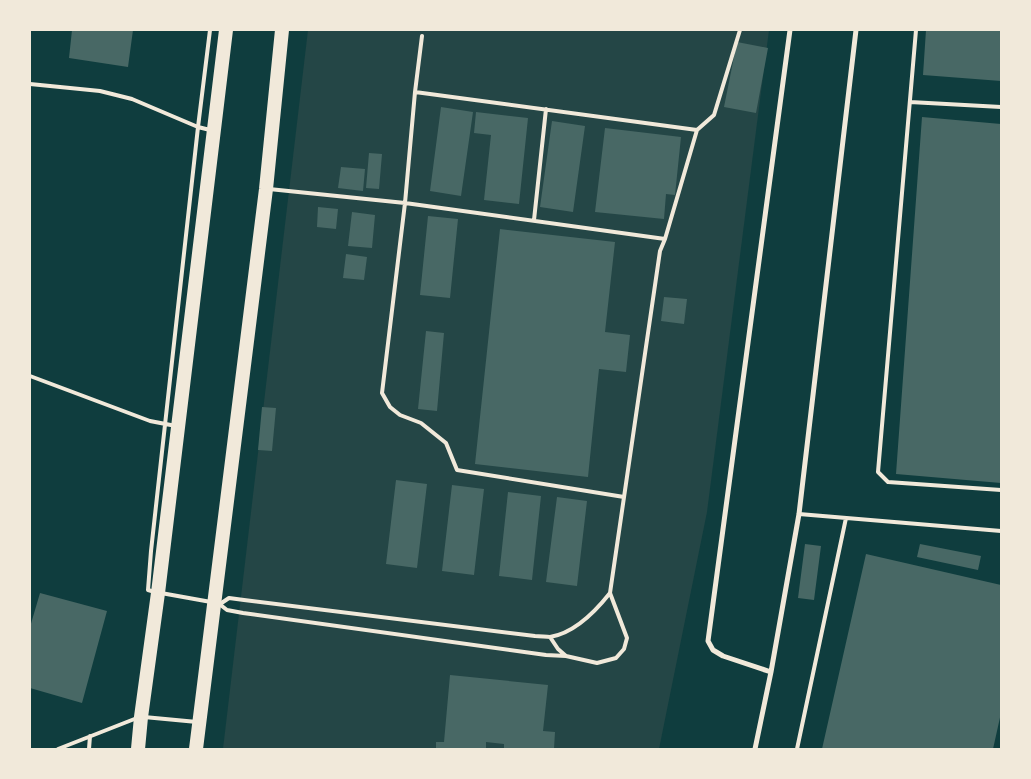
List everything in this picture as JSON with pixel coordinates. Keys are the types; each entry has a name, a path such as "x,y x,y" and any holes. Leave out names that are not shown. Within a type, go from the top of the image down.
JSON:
{"highway":[{"path":"138,749 158,593 171,426 226,30"},
{"path":"196,749 217,603 266,189 282,30"}],"street":[{"path":"770,672 722,656 714,650 708,641 790,30"},
{"path":"755,749 799,514 856,30"}],"lane":[{"path":"30,376 150,421 171,426 198,127 210,30"},
{"path":"158,593 217,603 227,610 243,613 546,655 566,656 597,662 616,658 624,649 627,638 610,593 660,251 697,130 714,114 740,30"},
{"path":"916,30 878,472 888,482 1001,490"},
{"path":"422,36 382,393 390,407 400,415 421,423 446,443 457,470 624,497"},
{"path":"30,84 100,91 132,99 198,127 213,130"},
{"path":"415,92 697,130"},
{"path":"910,102 1001,107"},
{"path":"534,220 546,109"},
{"path":"266,189 404,203 665,239"},
{"path":"799,514 1001,531"},
{"path":"797,749 846,518"},
{"path":"217,603 229,598 550,637 562,634 578,625 598,608 610,593"},
{"path":"550,637 558,649 566,656"},
{"path":"58,749 141,717 200,722"},
{"path":"89,749 90,736"}],"shaded area":[{"path":"308,30 769,30 707,512 659,749 223,749"}],"building":[{"path":"72,30 133,30 128,67 69,58"},
{"path":"926,30 1001,30 1001,81 923,75"},
{"path":"737,42 768,48 756,113 724,107"},
{"path":"441,107 473,112 461,196 430,191"},
{"path":"476,112 528,118 519,204 484,200 491,135 474,133"},
{"path":"922,117 1001,124 1001,483 896,474"},
{"path":"552,121 585,126 573,212 540,207"},
{"path":"605,128 681,137 675,195 666,194 664,219 595,212"},
{"path":"369,153 382,154 379,189 366,188"},
{"path":"341,167 365,169 363,191 338,188"},
{"path":"318,207 338,209 336,229 317,227"},
{"path":"352,212 375,215 372,248 348,246"},
{"path":"428,216 458,219 450,298 420,295"},
{"path":"500,229 615,242 605,332 630,335 626,372 599,369 588,477 475,464"},
{"path":"346,254 367,257 364,280 343,278"},
{"path":"664,297 687,299 684,324 661,321"},
{"path":"426,331 444,333 437,411 418,409"},
{"path":"262,407 276,408 272,451 258,450"},
{"path":"396,480 427,484 417,568 386,564"},
{"path":"452,485 484,489 474,575 442,571"},
{"path":"508,492 541,496 532,580 499,576"},
{"path":"557,497 587,501 577,586 546,582"},
{"path":"805,544 821,546 814,600 798,598"},
{"path":"920,544 981,556 978,570 917,557"},
{"path":"866,554 1001,585 1001,713 993,749 822,749"},
{"path":"40,593 107,611 82,703 30,688 30,627"},
{"path":"450,675 548,685 543,731 555,732 554,749 504,749 504,744 486,742 486,749 436,749 436,742 444,742"}]}
